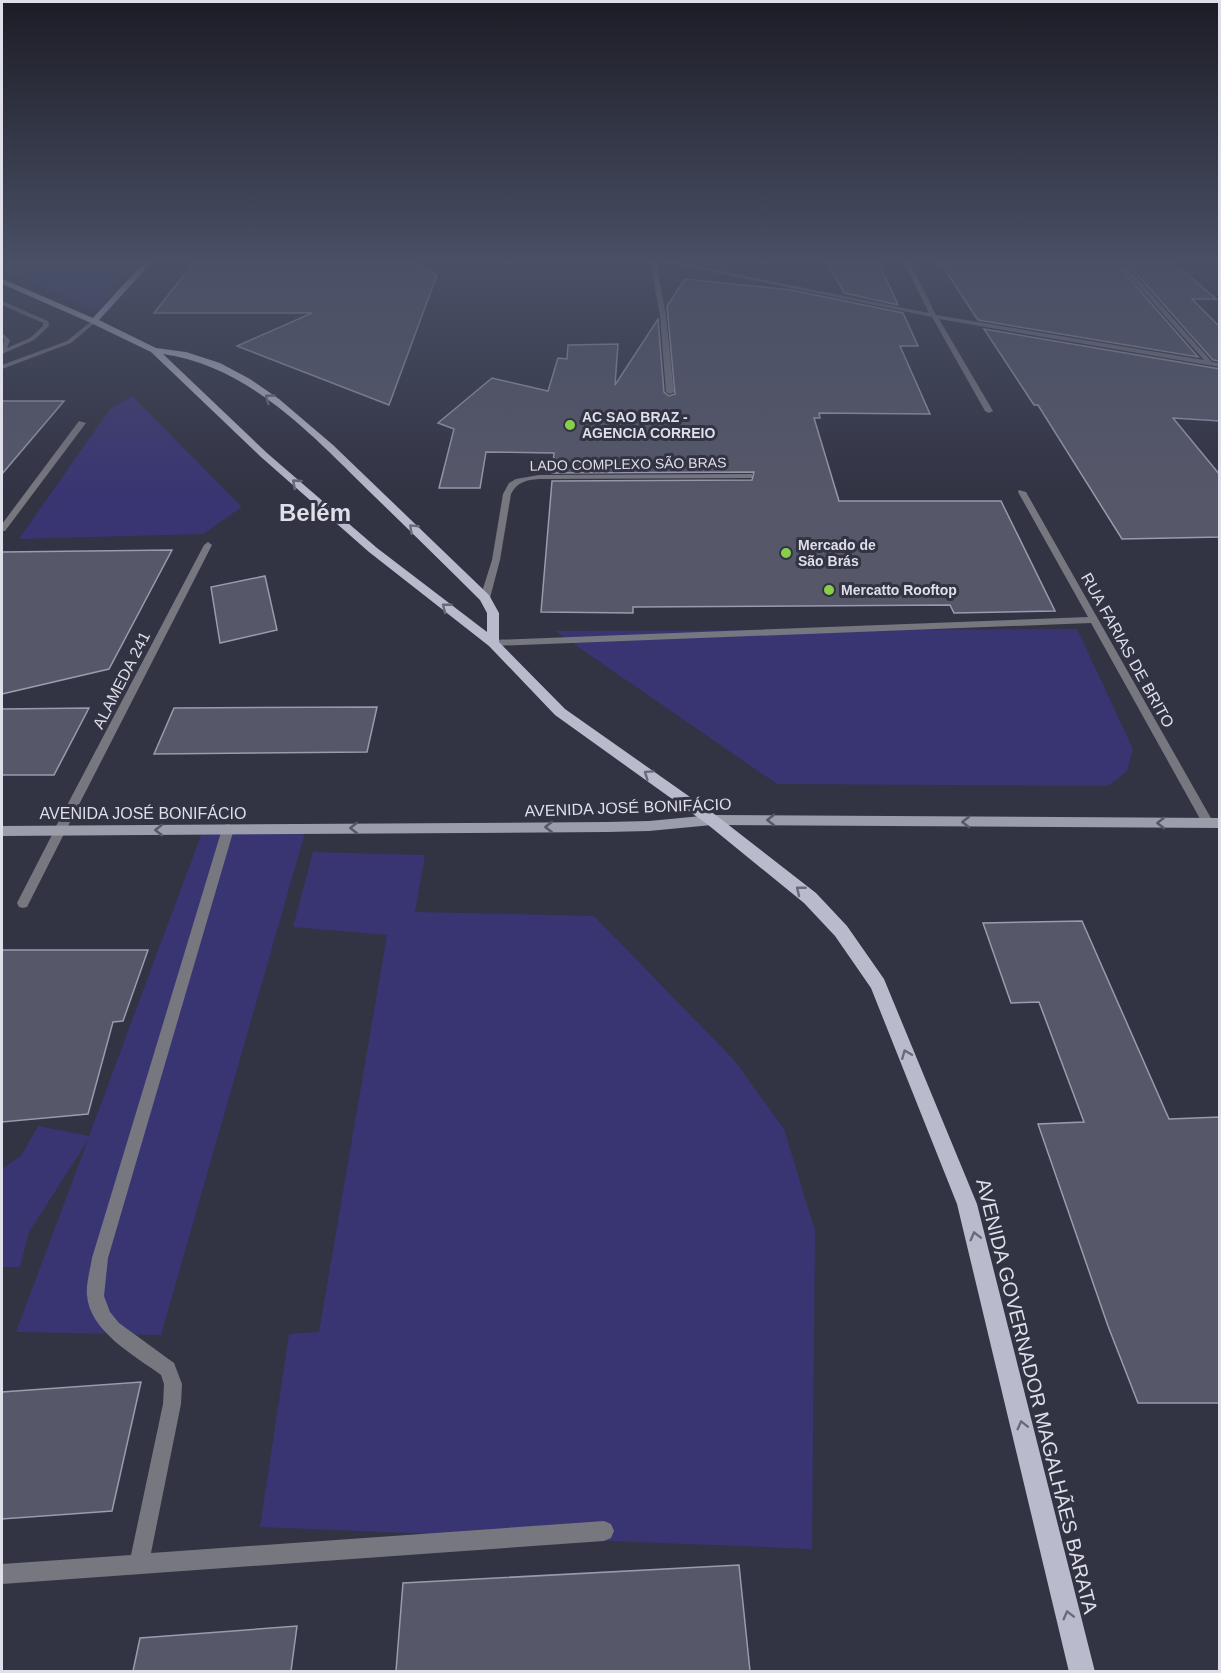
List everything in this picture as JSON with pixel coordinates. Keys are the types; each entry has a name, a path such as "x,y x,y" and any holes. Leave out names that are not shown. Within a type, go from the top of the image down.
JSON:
{"main road":[{"path":"131,339 154,350 176,351 238,375 304,423 486,598 493,613 493,643"},
{"name":"AVENIDA GOVERNADOR MAGALHÃES BARATA","path":"154,350 264,455 373,550 493,643 560,712 712,820 810,898 841,931 878,984 967,1204 1082,1671"},
{"name":"AVENIDA JOSÉ BONIFÁCIO","path":"2,831 649,826 712,820 1214,823"}],"street":[{"path":"2,351 32,339"},
{"path":"2,367 72,339"},
{"path":"665,339 670,392"},
{"path":"947,339 989,411"},
{"path":"1069,339 1220,365"},
{"path":"1189,339 1210,363"},
{"path":"2,529 82,423"},
{"name":"LADO COMPLEXO SÃO BRAS","path":"486,598 496,560 507,494 510,486 517,479 749,476"},
{"name":"RUA FARIAS DE BRITO","path":"1022,492 1094,620 1214,823"},
{"name":"ALAMEDA 241","path":"23,903 208,544"},
{"path":"493,643 1094,620"},
{"path":"139,1565 172,1404 173,1384 168,1370 113,1329 103,1318 95,1296 98,1268 228,829"},
{"path":"2,1574 604,1531"}],"shaded area":[{"path":"132,396 242,507 203,534 19,539 110,409"},
{"path":"1077,629 1133,749 1127,771 1108,786 777,784 555,631"},
{"path":"306,829 161,1335 16,1332 88,1140 29,1232 20,1267 2,1267 2,1169 21,1156 38,1126 89,1136 203,830"},
{"path":"313,852 425,855 415,912 594,916 734,1060 784,1129 815,1231 812,1549 260,1527 289,1334 319,1332 387,935 293,927"}],"building":[{"path":"253,339 413,339 389,405 237,346"},
{"path":"645,339 660,339 664,392 669,396 675,394 670,339 915,339 918,346 900,346 930,414 819,413 820,418 814,418 839,501 1001,501 1055,611 954,613 950,605 633,607 633,613 541,612 552,481 752,480 754,472 552,473 554,453 486,452 480,488 439,488 454,429 438,423 492,378 548,391 558,358 567,359 568,345 618,344 615,385"},
{"path":"991,339 1043,339 1220,369 1220,421 1173,418 1220,475 1220,537 1122,539 1038,405 1034,405"},
{"path":"1091,339 1182,339 1198,357"},
{"path":"1194,339 1220,339 1220,361 1213,360"},
{"path":"2,401 64,401 2,474"},
{"path":"172,550 109,669 2,694 2,552"},
{"path":"265,576 277,630 220,643 211,587"},
{"path":"377,707 367,752 154,754 174,708"},
{"path":"89,708 54,775 2,775 2,709"},
{"path":"1082,921 1169,1119 1220,1117 1220,1403 1138,1403 1108,1326 1038,1124 1084,1122 1039,1002 1011,1003 983,923"},
{"path":"2,950 148,950 123,1021 113,1022 88,1114 2,1122"},
{"path":"141,1382 112,1511 2,1519 2,1392"},
{"path":"739,1565 750,1671 396,1671 403,1583"},
{"path":"297,1626 291,1671 133,1671 140,1638"}],"place":[{"name":"AC SAO BRAZ - AGENCIA CORREIO","path":"570,425"},
{"name":"Mercado de São Brás","path":"786,553"},
{"name":"Mercatto Rooftop","path":"829,590"}],"district":[{"name":"Belém","path":"315,513"}]}
